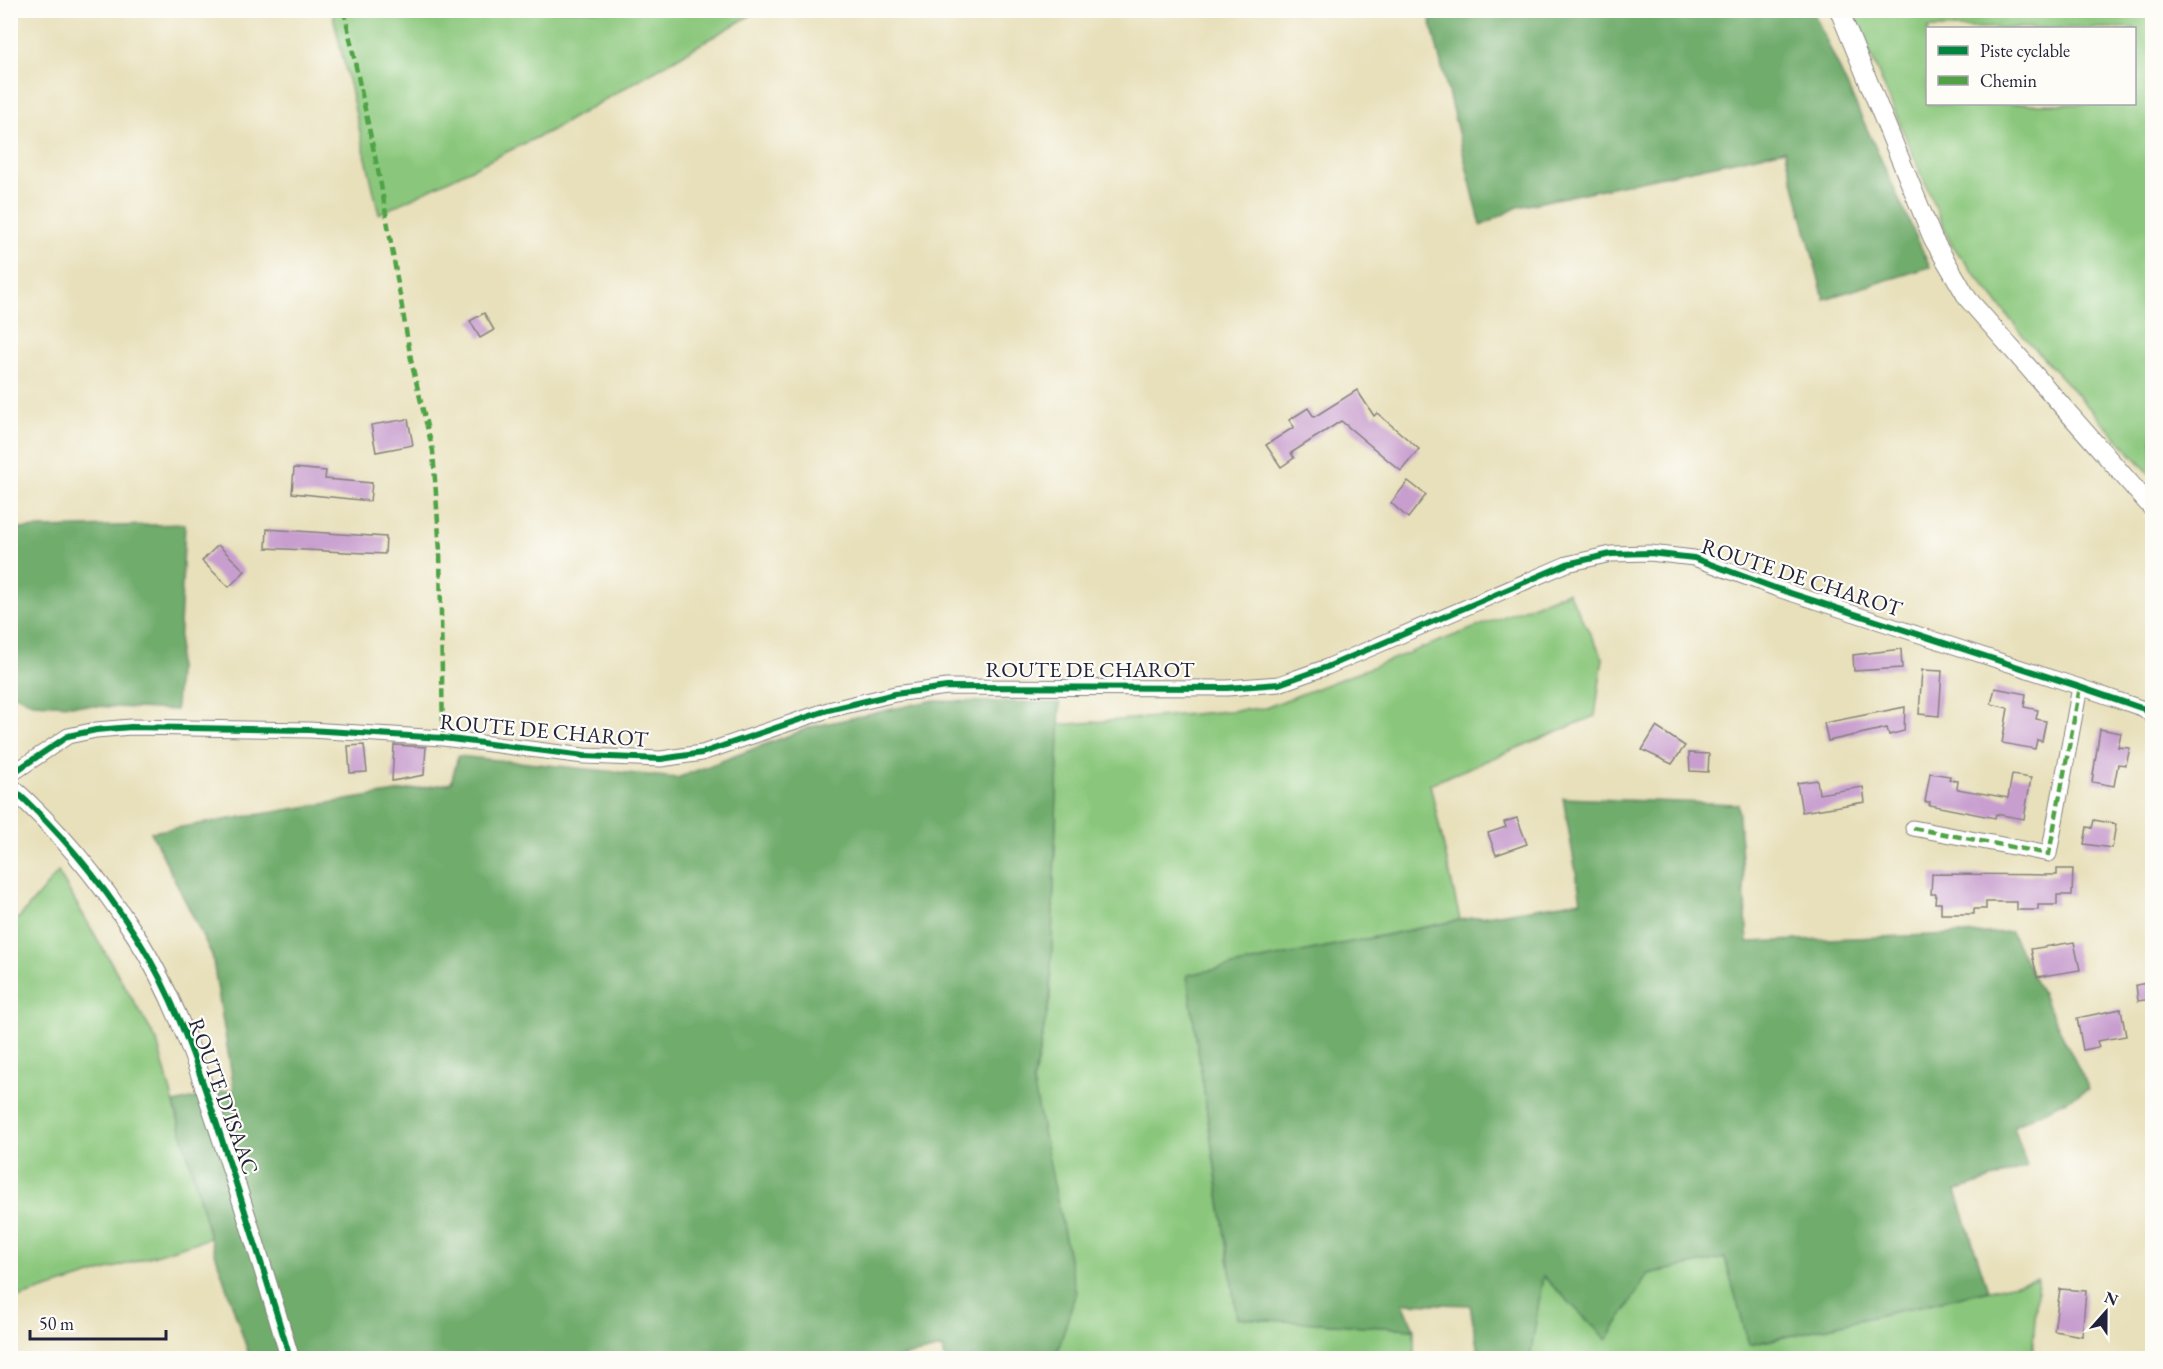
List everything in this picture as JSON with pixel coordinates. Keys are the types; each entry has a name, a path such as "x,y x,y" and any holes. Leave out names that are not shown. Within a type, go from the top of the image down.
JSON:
{"street":[{"path":"1839,10 1933,239 1968,299 2152,508"},
{"name":"ROUTE DE CHAROT","path":"10,776 68,736 96,730 131,727 320,731 443,738 584,756 661,759 702,753 828,710 895,694 947,687 1227,688 1279,684 1327,667 1567,564 1620,554 1650,553 1694,558 1775,588 2150,711"},
{"path":"1912,828 2049,854 2080,687"},
{"name":"ROUTE D'ISAAC","path":"10,786 41,814 86,865 136,937 160,980 205,1088 290,1359"}],"green space":[{"path":"332,10 758,11 552,130 379,214"},
{"path":"1428,11 1813,11 1930,267 1824,299 1785,150 1518,207 1481,226"},
{"path":"1852,11 2152,11 2152,476 2025,338 1951,244"},
{"path":"185,524 176,710 32,703 11,693 11,529"},
{"path":"1568,592 1603,658 1595,716 1430,784 1460,920 1187,975 1237,1318 1414,1329 1414,1358 1056,1358 1033,1082 1050,998 1059,725 1265,708"},
{"path":"929,701 1060,703 1050,998 1033,1082 1076,1292 1056,1357 944,1358 942,1348 897,1358 250,1358 210,1238 174,1103 234,1089 212,955 151,832 451,783 458,756 677,778 811,727"},
{"path":"1563,798 1738,804 1748,942 2011,932 2089,1089 2014,1126 2027,1167 1956,1191 1988,1290 1749,1345 1725,1258 1648,1274 1607,1340 1543,1276 1530,1358 1479,1358 1470,1305 1403,1303 1414,1329 1237,1318 1187,975 1460,920 1581,901"},
{"path":"58,872 157,1041 210,1238 11,1300 10,919 19,918"},
{"path":"1725,1257 1750,1345 2038,1279 2032,1358 1530,1358 1543,1276 1607,1339 1647,1274"}],"building":[{"path":"484,313 494,330 480,338 470,321"},
{"path":"1357,390 1374,416 1377,413 1419,449 1401,471 1341,421 1291,453 1294,458 1281,467 1266,445 1294,427 1289,420 1308,408 1314,417"},
{"path":"408,419 413,445 376,452 371,425"},
{"path":"294,468 326,471 325,479 372,483 370,501 292,493"},
{"path":"1408,481 1426,495 1408,518 1391,503"},
{"path":"267,529 386,537 385,554 266,548"},
{"path":"218,545 245,571 229,587 202,561"},
{"path":"1901,649 1902,668 1854,671 1853,655"},
{"path":"1922,670 1942,671 1939,716 1919,714"},
{"path":"1995,688 2026,694 2024,707 2038,710 2036,719 2046,721 2042,741 2037,740 2035,749 2002,743 2008,708 1991,704"},
{"path":"1905,707 1904,731 1889,735 1887,728 1828,741 1824,723"},
{"path":"1656,727 1685,746 1672,764 1642,750"},
{"path":"2100,729 2121,733 2118,747 2130,748 2126,765 2118,764 2114,786 2092,782"},
{"path":"364,745 367,772 350,773 348,746"},
{"path":"394,745 426,747 424,775 392,781"},
{"path":"1689,753 1709,754 1708,772 1690,771"},
{"path":"1930,773 1950,776 1949,780 1958,781 1957,789 2008,798 2012,775 2031,778 2024,819 1996,814 1995,818 1929,805 1930,802 1925,802"},
{"path":"1817,780 1819,794 1863,787 1865,802 1802,812 1797,783"},
{"path":"1517,818 1527,844 1496,855 1488,833 1506,827 1504,822"},
{"path":"2094,820 2116,824 2112,848 2084,844 2087,827 2092,828"},
{"path":"2057,869 2073,869 2072,895 2057,895 2057,905 2038,905 2038,910 2017,910 2017,902 1986,902 1986,909 1974,909 1974,914 1941,914 1941,903 1935,903 1936,894 1931,894 1932,874 2057,875"},
{"path":"2074,942 2080,970 2037,977 2031,949"},
{"path":"2152,982 2152,999 2138,1001 2136,985"},
{"path":"2121,1009 2126,1036 2097,1041 2099,1047 2083,1050 2077,1018"},
{"path":"2060,1289 2086,1291 2082,1336 2054,1331"}],"marked path":[{"path":"344,10 381,185 412,365 433,451 440,551 443,738"},
{"path":"1913,828 2049,854 2080,687"}],"cycle path":[{"path":"10,775 68,736 96,730 131,727 309,730 443,738 584,756 661,759 702,753 828,710 895,694 947,687 1227,688 1279,684 1327,667 1567,564 1611,554 1650,553 1694,558 1775,588 2144,709 2152,716"},
{"path":"10,786 62,838 108,895 136,936 163,984 204,1085 290,1358"}]}
